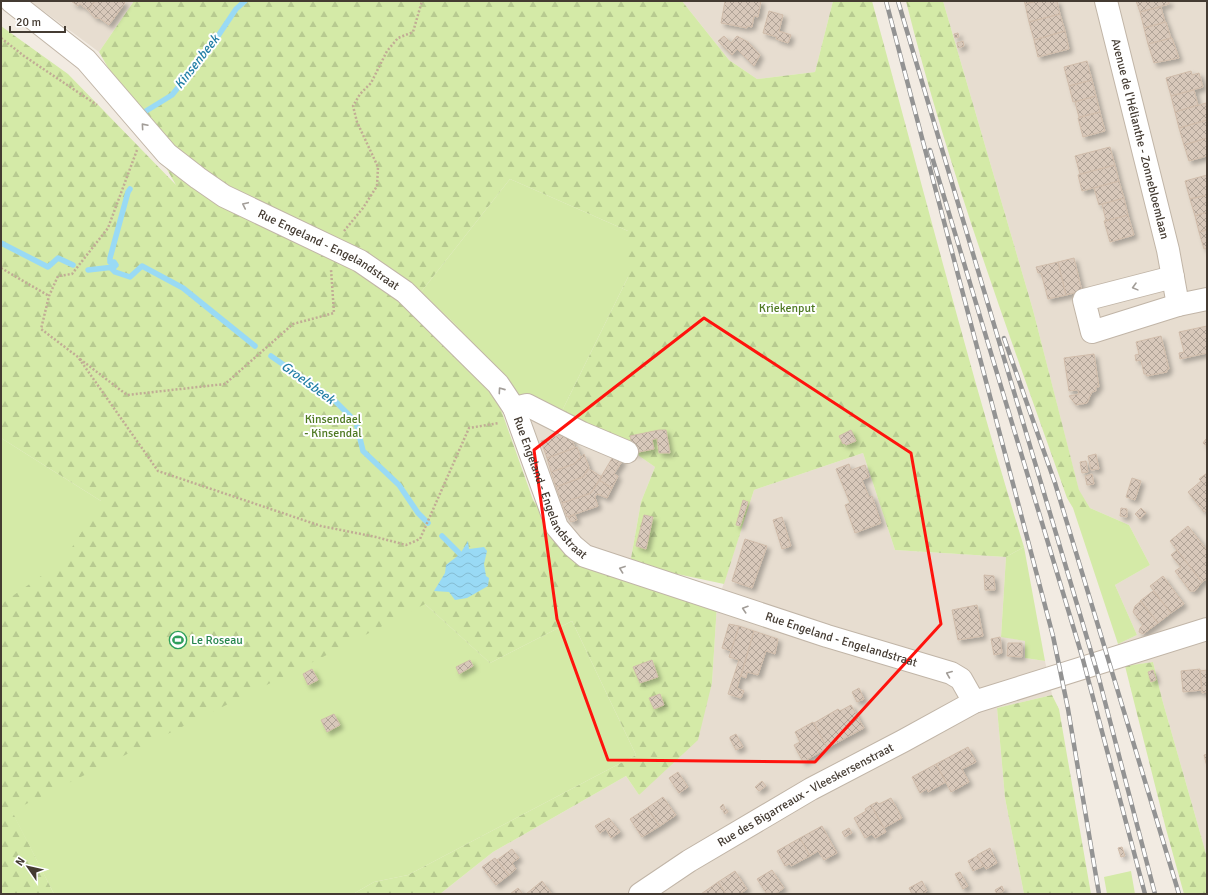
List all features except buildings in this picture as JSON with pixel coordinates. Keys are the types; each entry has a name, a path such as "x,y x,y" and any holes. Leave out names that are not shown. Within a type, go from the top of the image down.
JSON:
{"street":[{"name":"Rue Engeland - Engelandstraat","path":"11,1 86,60 167,154 198,178 224,196 330,255 384,275 405,292 498,384 514,408 557,527 573,546 585,556 827,636 951,673 960,679 974,702"},
{"name":"Avenue de l'Hélianthe - Zonnebloemlaan","path":"1106,1 1168,250 1178,305"},
{"path":"1173,277 1084,300 1092,332 1178,305 1207,299"},
{"path":"514,408 527,405 582,433 627,452"},
{"path":"974,702 1207,629"},
{"name":"Rue des Bigarreaux - Vleeskersenstraat","path":"640,894 689,861 811,789 974,702"}],"path":[{"path":"133,144 138,150 108,228 72,274 58,276 49,296 41,329 126,395 225,384 294,324 334,313 330,255 377,186 378,167 357,122 353,106 360,94 371,83 387,51 398,38 413,32 422,1"},
{"path":"1,38 24,56 101,108"},
{"path":"1,268 49,296"},
{"path":"78,357 158,471 321,526 376,536 406,546 420,539 469,428 505,423 506,413 514,408"}],"highlighted area":[{"path":"704,318 911,453 941,624 815,762 608,760 557,619 534,450"}],"shaded area":[{"path":"30,1 134,1 99,52"},
{"path":"682,1 833,1 815,72 757,79 729,60"},
{"path":"943,1 1207,1 1207,857 1162,699 1153,662 1125,666 1118,644 1137,635 1115,585 1150,565 1129,525 1090,508 1079,491 1033,310"},
{"path":"523,400 622,444 655,467 641,502 630,564 600,554 569,528 549,481"},
{"path":"863,453 895,550 1006,557 1001,636 1025,641 1025,658 1045,661 1052,695 997,708 1005,798 1024,894 440,894 493,852 626,776 639,795 712,683 717,604 754,490"}],"green space":[{"path":"134,1 682,1 729,60 757,79 815,72 833,1 872,1 964,343 1024,547 1006,557 895,550 863,453 754,490 724,584 630,564 641,502 655,467 622,444 560,415 628,277 628,231 510,179 421,292 454,323 523,400 498,401 533,500 571,552 637,585 717,604 712,683 698,740 639,795 626,776 493,852 440,894 353,894 374,882 408,875 636,755 572,621 490,663 425,604 315,661 12,811 54,894 1,894 1,604 64,560 101,501 1,438 1,26 68,74 176,185 99,52"},
{"path":"906,1 943,1 1033,310 1079,490 1090,508 1073,508 1067,498 980,251 941,127"},
{"path":"510,179 628,231 628,277 560,415 523,400 454,323 421,292"},
{"path":"1,438 101,501 425,604 490,663 572,621 636,755 408,875 374,882 353,894 54,894 12,812 1,816"},
{"path":"1073,508 1090,508 1129,525 1150,565 1115,585 1137,635 1118,644"},
{"path":"1024,547 1045,661 1025,658 1025,641 1001,637 1006,557"},
{"path":"1153,662 1162,699 1207,857 1207,894 1184,894 1125,666"},
{"path":"1052,695 1059,709 1091,894 1024,894 1005,798 997,708"},
{"path":"1131,871 1135,894 1107,894 1104,877"}],"water":[{"path":"468,541 469,549 484,547 487,551 484,564 486,576 489,578 488,586 467,598 455,600 449,592 434,591 445,573 446,565 460,554"}],"waterway":[{"name":"Kinsenbeek","path":"142,117 146,111 172,95 210,48 236,9 245,1"},
{"name":"Kinsenbeek","path":"88,270 114,267 116,265 114,262 110,262 110,258 130,189"},
{"name":"Groelsbeek","path":"1,243 48,267 58,258 73,265"},
{"name":"Groelsbeek","path":"111,268 115,272 130,277 142,266 183,288 255,346"},
{"name":"Groelsbeek","path":"271,356 334,400 356,422 363,451 399,485 418,513 428,523"},
{"name":"Groelsbeek","path":"442,536 460,554"}],"railway":[{"path":"886,1 1053,636 1068,709 1099,894"},
{"path":"898,1 1098,675 1155,894"},
{"path":"930,150 1082,656 1145,894"},
{"path":"1004,338 1055,483 1179,894"}],"place":[{"name":"Le Roseau","path":"178,640"}],"park label":[{"name":"Kriekenput","path":"787,308"},
{"name":"Kinsendael - Kinsendal","path":"333,426"}]}
